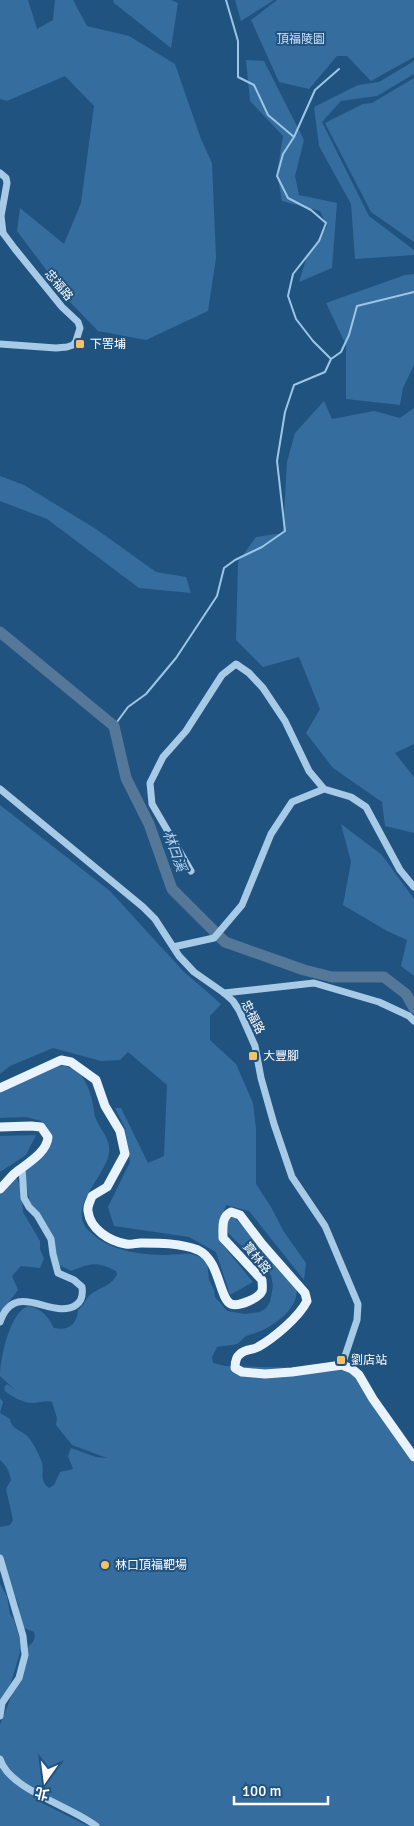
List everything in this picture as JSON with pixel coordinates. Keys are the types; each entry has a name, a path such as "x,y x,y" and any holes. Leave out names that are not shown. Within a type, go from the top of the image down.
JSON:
{"main road":[{"name":"寶林路","path":"0,1088 60,1060 71,1062 96,1080 104,1106 120,1131 125,1154 106,1187 92,1196 88,1210 94,1227 108,1238 126,1244 177,1244 200,1251 214,1266 226,1300 231,1304 238,1305 258,1296 262,1292 262,1280 223,1238 223,1226 226,1216 231,1212 240,1214 262,1244 305,1293 307,1301 298,1315 268,1340 254,1349 240,1354 236,1360 236,1370 265,1374 342,1365"},
{"path":"0,1127 41,1127 48,1137 48,1143 44,1149 0,1189"},
{"path":"342,1365 352,1369 359,1375 373,1399 414,1456"}],"street":[{"name":"忠福路","path":"0,173 6,178 7,183 1,216 3,232 62,307 78,322 80,328 76,341 73,345 67,347 0,344"},
{"path":"191,871 152,804 150,783 163,757 186,732 222,675 236,664 249,673 263,688 285,721 310,770 324,789 351,797 366,808 400,870 414,887"},
{"name":"忠福路","path":"0,789 156,919 178,956 194,972 224,993 239,1010 255,1046 274,1124 292,1177 325,1226 358,1304 357,1320 342,1365"},
{"path":"173,947 214,938 242,905 271,834 292,802 324,789"},
{"path":"224,993 314,983 379,1002 409,1016 414,1021"},
{"path":"0,1322 6,1309 22,1302 33,1302 65,1309 80,1303 83,1294 82,1287 74,1280 58,1272 52,1254 50,1238 37,1215 24,1198 22,1168"},
{"path":"0,1558 24,1636 25,1655 19,1678 2,1703 0,1716"},
{"path":"0,1759 2,1766 14,1778 56,1805 89,1820 96,1826"}],"green space":[{"path":"0,0 28,0 37,29 53,20 55,0 73,0 87,26 129,36 175,64 201,139 212,163 216,258 208,311 146,340 98,331 71,303 17,231 20,208 64,244 81,203 94,106 65,76 7,101 0,99"},
{"path":"113,0 171,0 178,3 171,48 114,3"},
{"path":"235,0 274,0 241,21"},
{"name":"頂福陵園","path":"277,0 414,0 414,57 371,81 347,56 337,56 309,89 279,82 251,20"},
{"path":"246,60 264,61 304,140 295,176 299,195 337,203 332,268 299,282 307,256 327,226 320,211 282,201 277,173 283,136 250,101"},
{"path":"414,61 414,74 377,96 341,101 322,122 369,216 414,250 414,255 355,259 351,204 319,146 314,107 358,85 379,82"},
{"path":"414,78 414,242 371,212 325,123 363,104 372,103"},
{"path":"414,274 414,365 403,388 400,405 346,399 346,345 326,303 405,275"},
{"path":"324,401 332,419 374,411 400,418 414,408 414,744 395,753 414,777 414,833 385,826 382,802 333,768 306,733 320,709 299,657 263,667 236,640 238,562 256,537 283,533 287,462 295,433"},
{"path":"0,476 24,485 96,529 156,572 186,577 191,593 139,588 47,519 0,501"},
{"path":"0,805 110,891 183,971 221,1004 210,1016 210,1040 236,1064 253,1103 256,1129 256,1184 284,1232 306,1263 304,1280 249,1211 226,1205 222,1218 222,1244 253,1282 230,1295 216,1252 189,1237 114,1226 108,1207 130,1162 125,1128 115,1108 121,1108 148,1163 164,1156 167,1085 128,1052 120,1060 101,1061 53,1048 10,1066 0,1074"},
{"path":"341,824 382,855 414,899 414,976 401,966 407,940 387,931 343,905 351,862"},
{"path":"56,1064 72,1068 83,1077 90,1094 95,1117 107,1138 109,1147 107,1161 84,1202 83,1222 89,1231 106,1243 136,1253 157,1255 188,1254 202,1258 207,1261 209,1280 215,1297 227,1311 245,1314 260,1312 270,1302 273,1286 271,1275 226,1231 227,1218 235,1218 294,1281 296,1297 288,1311 268,1327 246,1336 237,1344 217,1347 212,1357 213,1363 225,1366 350,1369 414,1459 414,1826 99,1826 63,1807 16,1777 0,1760 0,1725 13,1692 25,1650 35,1637 34,1632 24,1628 20,1623 19,1606 0,1571 0,1527 10,1525 13,1520 6,1489 11,1480 7,1469 0,1460 0,1413 10,1419 15,1428 27,1435 33,1443 43,1466 44,1482 49,1488 54,1485 60,1472 73,1469 68,1456 71,1448 96,1457 107,1458 72,1445 56,1425 57,1418 52,1402 29,1403 17,1399 5,1391 4,1387 7,1384 16,1391 0,1376 7,1336 16,1316 22,1309 29,1306 38,1309 54,1328 67,1328 74,1323 78,1310 88,1297 95,1291 108,1285 117,1274 116,1271 98,1264 71,1271 57,1264 40,1216 30,1203 24,1175 26,1164 44,1145 46,1127 41,1121 26,1117 0,1118 0,1088"},
{"path":"36,1135 26,1155 0,1172 0,1136"},
{"path":"11,1175 16,1177 21,1188 23,1212 40,1241 40,1249 44,1259 40,1268 21,1266 12,1276 18,1290 5,1307 0,1319 0,1185 5,1177"},
{"path":"0,1398 3,1402 0,1413"},
{"path":"0,1584 7,1596 10,1614 14,1620 22,1646 10,1686 0,1703"},
{"path":"0,1769 18,1785 26,1788 42,1803 88,1826 0,1826"}],"waterway":[{"path":"114,726 128,707 146,694 176,658 217,596 224,568 235,560 262,547 285,531 277,461 285,412 294,385 325,372 331,359 313,341 296,319 288,296 293,274 319,241 326,223 311,210 288,198 277,176 283,154 294,137 268,115 254,85 238,77 238,41 226,0"},
{"path":"294,137 315,90 339,69"},
{"path":"331,359 341,352 349,335 357,306 414,292"},
{"name":"林口溪","path":"0,632 114,726 126,778 149,824 172,889 225,942 304,970 332,977 384,977 406,994 414,1008"}],"place":[{"name":"下罟埔","path":"80,344"},
{"name":"大豐腳","path":"253,1056"},
{"name":"劉店站","path":"341,1360"},
{"name":"林口頂福靶場","path":"105,1565"}]}
